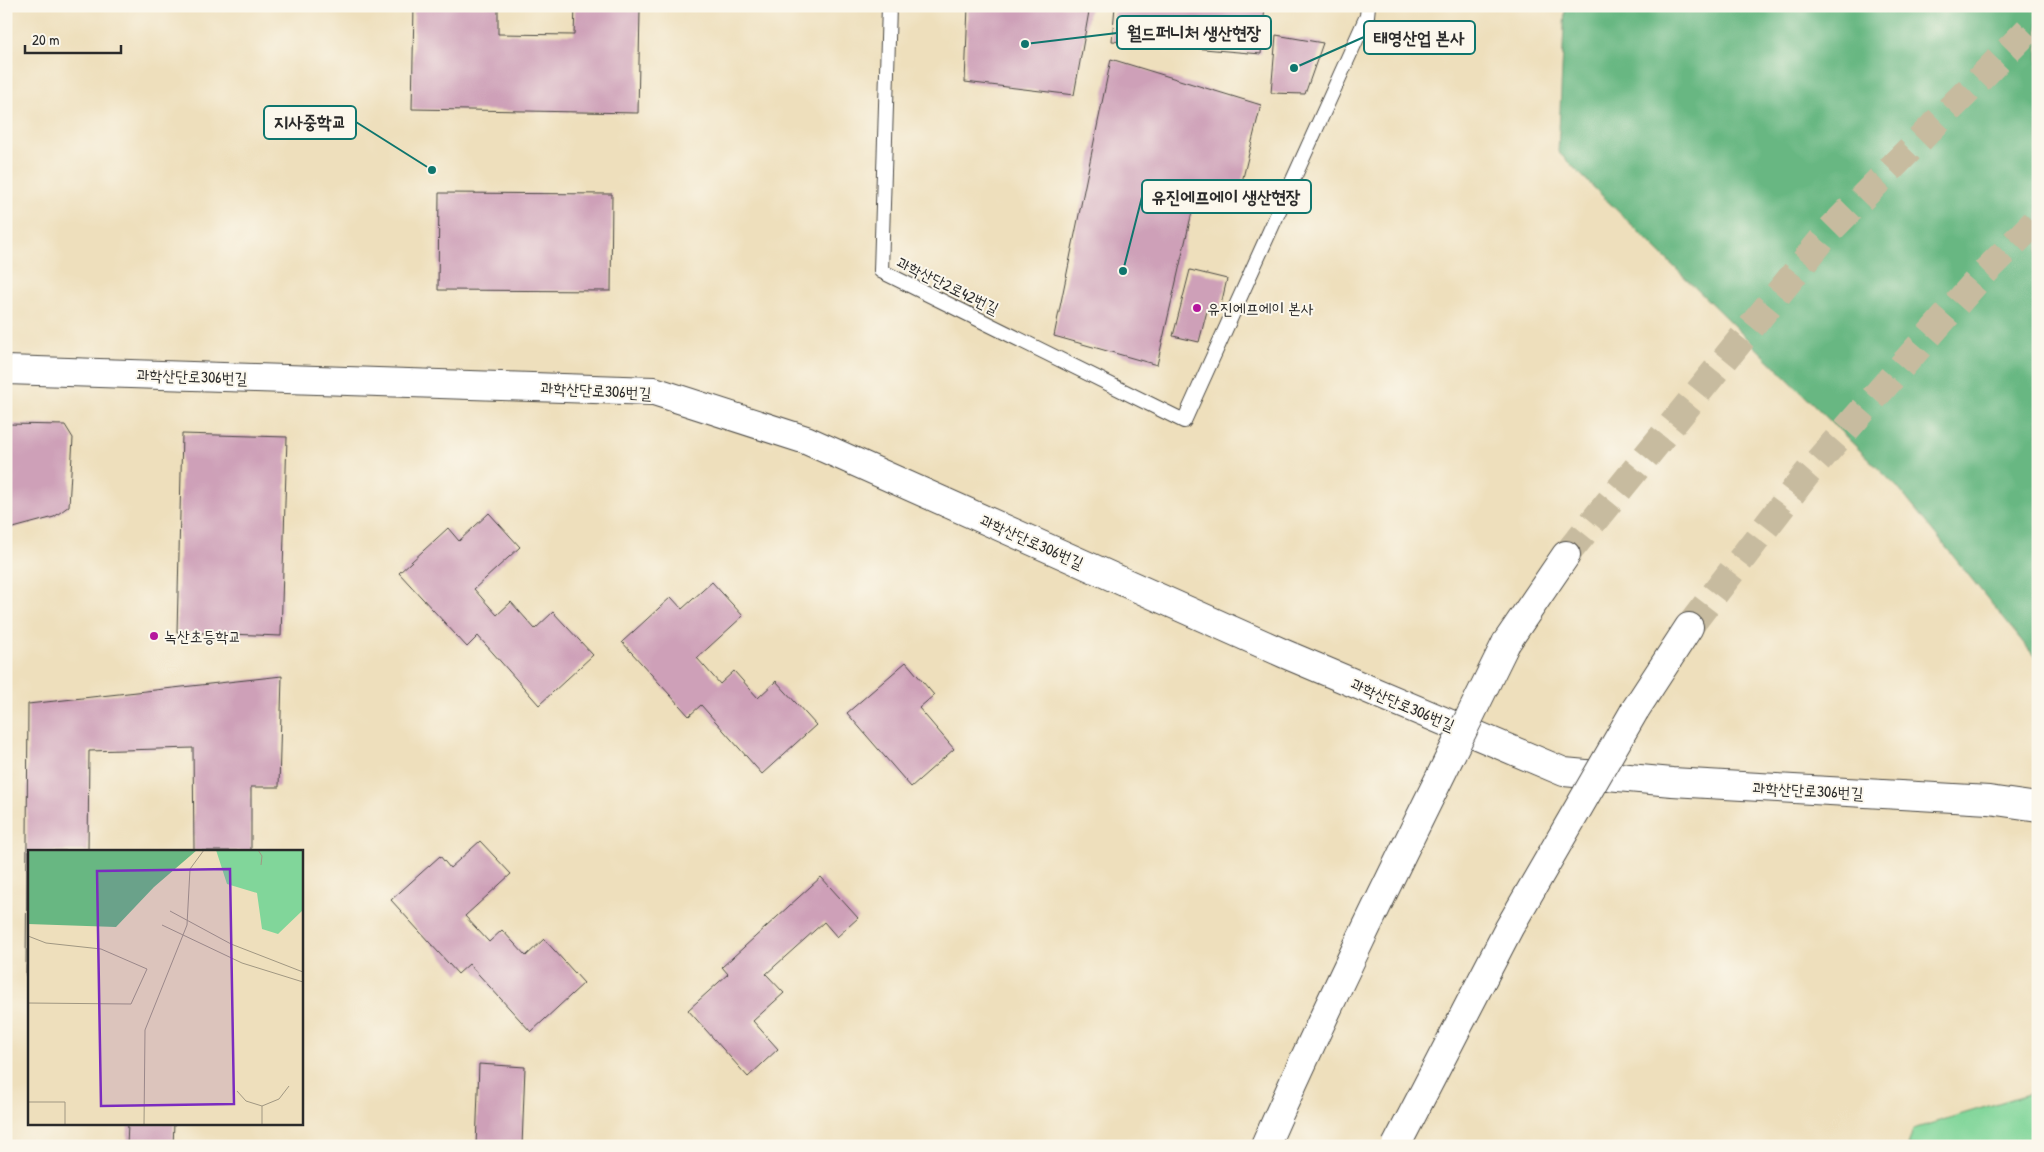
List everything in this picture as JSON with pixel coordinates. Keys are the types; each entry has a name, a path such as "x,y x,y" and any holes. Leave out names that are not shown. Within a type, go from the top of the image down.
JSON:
{"main road":[{"name":"과학산단로306번길","path":"6,370 654,391 806,440 1276,650 1564,772 1672,782 1989,800 2038,807"},
{"path":"1265,1146 1404,848 1506,643 1566,555"},
{"path":"1396,1146 1509,928 1635,710 1690,627"}],"lane":[{"name":"과학산단2로42번길","path":"889,6 881,271 1184,421 1367,16 1368,6"}],"green space":[{"path":"1565,6 2038,6 2038,661 1898,488 1558,152"},
{"path":"2038,1091 2038,1146 1908,1146 1913,1129"}],"building":[{"path":"414,6 498,6 498,34 574,35 575,6 619,6 619,9 640,10 638,113 412,109"},
{"path":"968,6 1090,6 1074,95 965,82"},
{"path":"1115,6 1265,6 1261,54 1112,41"},
{"path":"1276,35 1323,43 1305,94 1271,93"},
{"path":"1111,59 1261,105 1236,206 1197,190 1157,365 1054,336"},
{"path":"439,193 612,194 611,291 438,290"},
{"name":"유진에프에이 본사","path":"1190,270 1227,279 1221,305 1207,311 1199,342 1173,336"},
{"path":"6,424 65,425 73,438 69,506 54,517 6,530"},
{"path":"182,434 287,437 281,636 177,632"},
{"path":"489,513 520,547 474,589 497,615 511,602 535,629 553,612 593,655 539,705 478,636 467,647 399,573 448,528 459,541"},
{"path":"712,582 743,616 697,658 720,684 734,671 758,698 776,681 816,725 762,774 701,705 689,716 622,642 671,597 682,609"},
{"path":"906,662 934,695 919,708 954,749 911,787 847,713"},
{"path":"282,676 279,787 251,787 251,850 194,850 193,748 89,751 88,850 28,850 28,976 26,976 28,704"},
{"path":"480,841 511,874 465,916 489,942 502,930 526,956 544,939 584,983 531,1032 469,964 458,974 391,900 440,856 450,868"},
{"path":"821,877 858,918 837,937 824,922 766,974 784,993 753,1021 778,1049 748,1077 688,1010 728,974 722,967"},
{"path":"479,1064 525,1067 522,1146 476,1146"},
{"path":"128,1124 174,1124 173,1146 127,1146"}],"tunnel":[{"path":"1566,555 1830,230 2038,20"},
{"path":"1689,627 1806,475 1983,274 2038,219"}],"place":[{"name":"월드퍼니처 생산현장","path":"1025,44"},
{"name":"태영산업 본사","path":"1294,68"},
{"name":"지사중학교","path":"432,170"},
{"name":"유진에프에이 생산현장","path":"1123,271"},
{"name":"유진에프에이 본사","path":"1197,308"},
{"name":"녹산초등학교","path":"154,636"}]}
